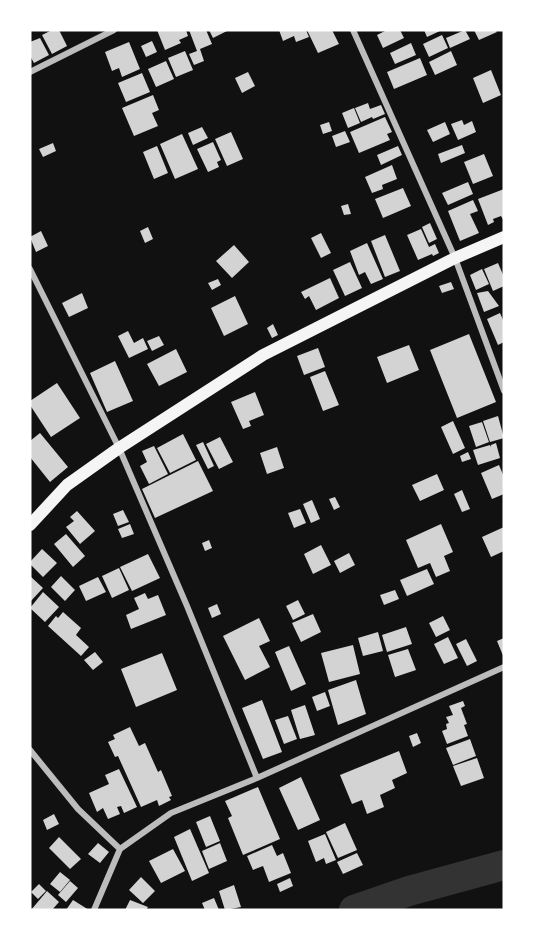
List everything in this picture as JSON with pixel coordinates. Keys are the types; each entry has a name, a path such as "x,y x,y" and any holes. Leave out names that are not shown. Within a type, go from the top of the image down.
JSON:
{"main road":[{"path":"30,525 67,485 119,448 263,355 455,258 504,237"}],"street":[{"path":"31,70 114,30"},
{"path":"353,30 455,258 504,391"},
{"path":"30,269 119,448 257,778"},
{"path":"94,910 120,849 171,813 257,778 504,667"},
{"path":"30,750 78,809 120,849"}],"building":[{"path":"52,30 59,30 67,46 52,54 42,35"},
{"path":"157,30 186,30 188,36 179,40 181,43 165,50"},
{"path":"189,30 206,30 212,44 200,49 204,61 194,65 189,54 197,51"},
{"path":"209,30 229,30 213,38"},
{"path":"279,30 306,30 309,37 296,42 294,36 283,41"},
{"path":"307,30 332,30 339,44 318,53"},
{"path":"387,30 400,30 404,38 383,48 377,35"},
{"path":"424,30 442,30 427,37"},
{"path":"465,30 470,39 450,48 446,38"},
{"path":"474,30 495,30 497,32 479,40"},
{"path":"442,35 448,48 429,57 423,44"},
{"path":"40,38 49,55 34,63 30,56 30,42"},
{"path":"152,41 157,52 146,57 141,46"},
{"path":"129,42 140,69 122,77 119,68 112,71 105,52"},
{"path":"411,43 416,55 395,64 390,53"},
{"path":"185,51 193,70 176,77 168,58"},
{"path":"451,51 457,65 435,75 429,62"},
{"path":"420,58 427,75 394,89 387,72"},
{"path":"166,61 174,79 156,87 148,69"},
{"path":"491,70 501,95 483,103 473,78"},
{"path":"248,72 255,86 242,93 235,78"},
{"path":"142,73 150,92 126,102 118,83"},
{"path":"153,95 159,110 152,113 158,126 134,136 122,108"},
{"path":"368,103 370,109 381,105 385,114 361,122 355,108"},
{"path":"354,108 360,123 348,128 342,113"},
{"path":"385,117 392,132 387,134 390,140 359,153 350,132"},
{"path":"462,120 464,125 472,121 476,132 458,140 451,124"},
{"path":"329,122 332,131 323,134 320,125"},
{"path":"445,122 450,134 433,142 427,130"},
{"path":"202,127 208,138 193,145 188,133"},
{"path":"345,131 350,142 336,147 332,136"},
{"path":"231,132 243,159 227,166 215,139"},
{"path":"182,134 198,169 175,179 160,144"},
{"path":"213,142 221,160 217,162 219,167 208,172 197,149"},
{"path":"53,143 56,151 43,157 39,149"},
{"path":"462,145 465,153 441,163 438,154"},
{"path":"157,146 168,173 154,179 143,152"},
{"path":"398,146 402,155 381,165 377,155"},
{"path":"484,154 493,176 473,184 464,162"},
{"path":"392,165 397,179 382,185 383,189 372,193 365,177"},
{"path":"468,182 473,194 448,205 442,193"},
{"path":"403,188 411,206 383,218 375,199"},
{"path":"504,189 504,221 501,216 493,219 494,222 488,225 478,199"},
{"path":"473,200 478,211 470,214 479,233 460,241 448,211"},
{"path":"348,204 351,214 344,215 341,206"},
{"path":"430,223 437,239 429,243 422,227"},
{"path":"148,227 153,239 145,243 140,231"},
{"path":"421,229 429,247 435,244 439,253 418,260 407,235"},
{"path":"41,231 48,246 36,252 30,237"},
{"path":"321,233 331,253 321,258 311,238"},
{"path":"385,235 400,271 385,277 371,241"},
{"path":"367,243 383,279 371,284 365,272 359,275 350,251"},
{"path":"234,245 249,262 232,278 216,261"},
{"path":"350,262 362,288 345,296 333,270"},
{"path":"498,263 504,277 504,286 493,291 484,269"},
{"path":"482,269 489,284 476,290 470,275"},
{"path":"330,278 339,298 316,310 309,296 305,299 301,292"},
{"path":"218,279 221,285 212,290 208,283"},
{"path":"451,282 454,289 442,293 439,286"},
{"path":"488,291 499,306 484,312 477,293"},
{"path":"82,293 88,308 69,317 62,303"},
{"path":"235,296 248,324 224,336 211,308"},
{"path":"500,313 504,322 504,342 498,345 487,319"},
{"path":"273,324 278,335 272,338 267,328"},
{"path":"128,331 134,343 143,338 148,349 129,358 118,336"},
{"path":"469,334 496,402 457,418 430,350"},
{"path":"159,336 164,345 152,351 147,341"},
{"path":"409,345 419,370 387,383 377,357"},
{"path":"318,348 325,367 304,375 297,356"},
{"path":"176,349 187,372 159,386 147,364"},
{"path":"115,361 133,401 107,412 90,373"},
{"path":"325,371 339,405 323,411 310,377"},
{"path":"57,383 80,418 51,437 30,405 30,401"},
{"path":"255,392 264,415 249,421 251,426 243,429 231,402"},
{"path":"498,416 504,438 490,442 483,421"},
{"path":"453,421 465,448 453,454 441,427"},
{"path":"482,422 489,442 476,447 469,426"},
{"path":"40,433 68,467 50,482 30,457 30,441"},
{"path":"183,434 196,460 170,473 157,448"},
{"path":"220,437 233,462 219,469 206,444"},
{"path":"203,442 214,466 208,469 196,445"},
{"path":"496,443 500,458 478,465 473,450 490,445 491,447"},
{"path":"154,446 168,474 149,484 140,466 147,462 142,451"},
{"path":"277,447 284,468 267,474 260,453"},
{"path":"468,452 471,459 462,462 460,456"},
{"path":"198,461 213,491 155,518 142,489"},
{"path":"499,465 504,477 504,494 492,499 481,473"},
{"path":"437,474 444,490 420,501 412,485"},
{"path":"462,490 470,509 462,512 454,494"},
{"path":"335,497 340,507 334,510 329,499"},
{"path":"312,500 320,519 311,523 303,504"},
{"path":"300,509 306,523 294,528 288,513"},
{"path":"123,510 129,522 118,526 113,514"},
{"path":"77,511 95,531 80,544 66,527 74,521 70,517"},
{"path":"130,524 134,534 122,538 118,529"},
{"path":"441,524 453,552 444,556 450,571 436,577 430,563 418,568 406,540"},
{"path":"504,527 504,551 491,557 482,537"},
{"path":"66,534 85,556 73,567 54,544"},
{"path":"209,540 212,548 205,551 202,543"},
{"path":"321,545 331,565 313,574 304,554"},
{"path":"42,549 57,563 43,577 30,564"},
{"path":"349,553 355,565 340,573 334,561"},
{"path":"148,554 160,578 132,591 120,567"},
{"path":"119,568 129,590 112,598 102,576"},
{"path":"427,569 434,584 407,596 400,580"},
{"path":"30,576 43,588 30,602"},
{"path":"61,576 75,590 65,601 51,587"},
{"path":"98,577 106,592 86,601 79,586"},
{"path":"395,590 399,599 384,605 380,595"},
{"path":"43,592 59,607 45,622 30,608"},
{"path":"145,593 148,599 158,595 166,615 131,629 126,615 139,609 134,598"},
{"path":"298,600 305,614 293,620 286,606"},
{"path":"217,604 221,614 212,618 208,608"},
{"path":"63,612 81,628 76,635 89,647 81,656 48,626 56,616 58,618"},
{"path":"313,614 321,632 301,642 292,623"},
{"path":"443,616 450,630 436,637 429,623"},
{"path":"259,618 270,641 259,646 270,667 245,680 223,636"},
{"path":"406,627 412,644 387,652 382,635"},
{"path":"378,632 383,651 363,656 358,638"},
{"path":"448,637 458,658 444,664 434,644"},
{"path":"504,638 504,658 497,641"},
{"path":"466,639 477,661 467,666 456,644"},
{"path":"353,645 360,674 329,682 321,653"},
{"path":"289,646 306,684 291,691 275,652"},
{"path":"408,649 416,670 395,677 388,655"},
{"path":"95,652 103,662 93,670 84,660"},
{"path":"162,653 177,690 136,707 121,669"},
{"path":"356,680 366,714 338,725 328,690"},
{"path":"325,692 330,706 317,711 312,697"},
{"path":"262,700 282,752 263,759 242,708"},
{"path":"463,701 465,706 461,708 467,724 464,725 468,736 447,744 442,731 447,729 446,724 449,723 446,717 453,715 449,706"},
{"path":"305,705 315,735 300,739 291,710"},
{"path":"288,716 297,739 284,744 275,720"},
{"path":"130,727 139,746 145,743 158,772 161,770 172,796 169,797 171,800 159,806 157,800 141,807 118,756 115,757 108,742 115,739 113,735"},
{"path":"417,733 421,743 413,747 409,736"},
{"path":"470,739 476,756 453,765 446,748"},
{"path":"399,751 407,773 392,780 395,788 380,795 384,807 367,814 362,800 352,804 340,775"},
{"path":"477,758 484,778 461,786 453,766"},
{"path":"119,769 137,807 124,813 121,806 117,807 120,814 108,819 103,808 97,812 89,793 109,784 105,775"},
{"path":"301,777 320,820 298,830 279,788"},
{"path":"258,787 280,839 243,855 228,818 232,816 225,801"},
{"path":"54,814 59,824 47,830 43,820"},
{"path":"210,816 220,841 206,847 196,822"},
{"path":"345,823 357,850 338,858 326,832"},
{"path":"190,829 209,873 192,881 174,837"},
{"path":"325,834 336,860 326,864 324,858 316,862 308,841"},
{"path":"59,837 81,859 70,869 49,848"},
{"path":"98,843 109,852 100,863 88,854"},
{"path":"220,843 227,861 209,869 202,851"},
{"path":"272,845 277,856 283,853 291,873 269,882 263,866 253,870 247,856"},
{"path":"173,849 185,871 161,883 149,861"},
{"path":"357,853 363,865 343,874 337,862"},
{"path":"60,872 70,880 60,892 50,884"},
{"path":"141,877 155,891 143,903 129,890"},
{"path":"290,878 293,886 280,892 277,884"},
{"path":"70,881 78,888 66,902 58,895"},
{"path":"39,884 46,891 38,899 31,892"},
{"path":"234,885 241,907 225,910 219,891"},
{"path":"47,891 59,902 52,910 31,910"},
{"path":"214,898 219,910 205,910 202,903"},
{"path":"73,900 89,910 66,910"},
{"path":"130,900 148,907 146,910 125,910"}],"waterway":[{"path":"354,910 409,891 504,865"}]}
